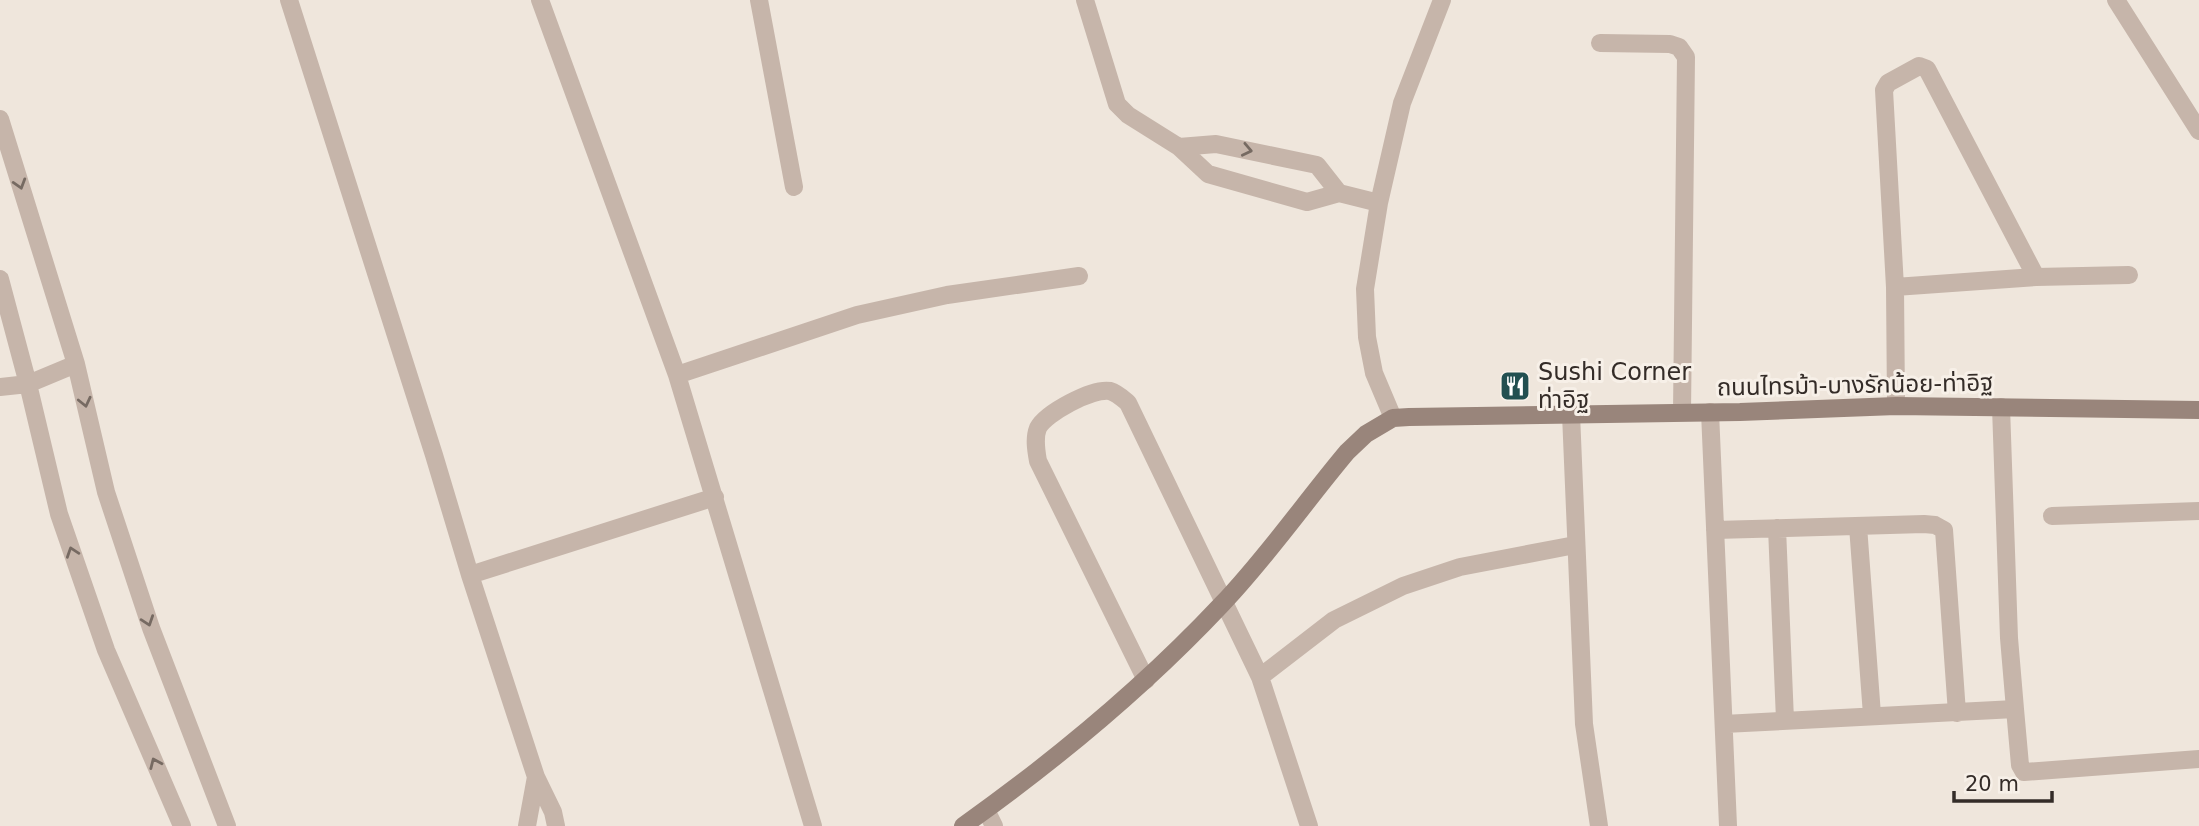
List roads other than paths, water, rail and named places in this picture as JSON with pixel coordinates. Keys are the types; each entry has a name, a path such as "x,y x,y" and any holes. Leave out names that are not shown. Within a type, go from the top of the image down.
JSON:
{"street":[{"path":"289,0 470,575 556,826"},
{"path":"540,0 677,375 813,826"},
{"path":"760,0 794,187"},
{"path":"1084,0 1117,104 1128,116 1179,147 1208,174 1307,202 1339,193 1379,203"},
{"path":"1393,418 1374,373 1367,337 1365,289 1379,203 1402,103 1442,0"},
{"path":"2116,0 2199,131"},
{"path":"1601,43 1670,44 1679,47 1686,57 1682,412"},
{"path":"1896,406 1895,286 1884,90 1888,83 1922,66 1927,69 2036,277"},
{"path":"0,119 76,364 106,492 151,628 227,826"},
{"path":"1179,147 1216,144 1317,165 1339,193"},
{"path":"1895,286 2036,277 2129,275"},
{"path":"677,375 857,315 947,295 1079,276"},
{"path":"0,279 59,514 106,650 182,826"},
{"path":"0,387 28,384 76,364"},
{"path":"1146,680 1038,461 1035,436 1040,425 1060,408 1090,395 1108,391 1118,394 1128,403 1260,677 1309,826"},
{"name":"ถนนไทรม้า-บางรักน้อย-ท่าอิฐ","path":"963,826 990,818 1146,680 1224,603 1347,452 1366,434 1393,418 1469,414 1710,412 1896,406 2199,410"},
{"path":"2001,407 2009,638 2020,765 2024,772 2199,759"},
{"path":"1710,412 1728,826"},
{"path":"1571,414 1584,724 1599,826"},
{"path":"470,575 715,497"},
{"path":"2052,516 2199,511"},
{"path":"1716,530 1924,524 1935,525 1944,530 1957,713"},
{"path":"1858,526 1872,715"},
{"path":"1777,528 1785,720"},
{"path":"1260,677 1334,620 1403,586 1460,567 1575,545"},
{"path":"1724,724 2015,709"},
{"path":"527,826 537,777"}],"place":[{"name":"Sushi Corner ท่าอิฐ","path":"1515,386"}]}
